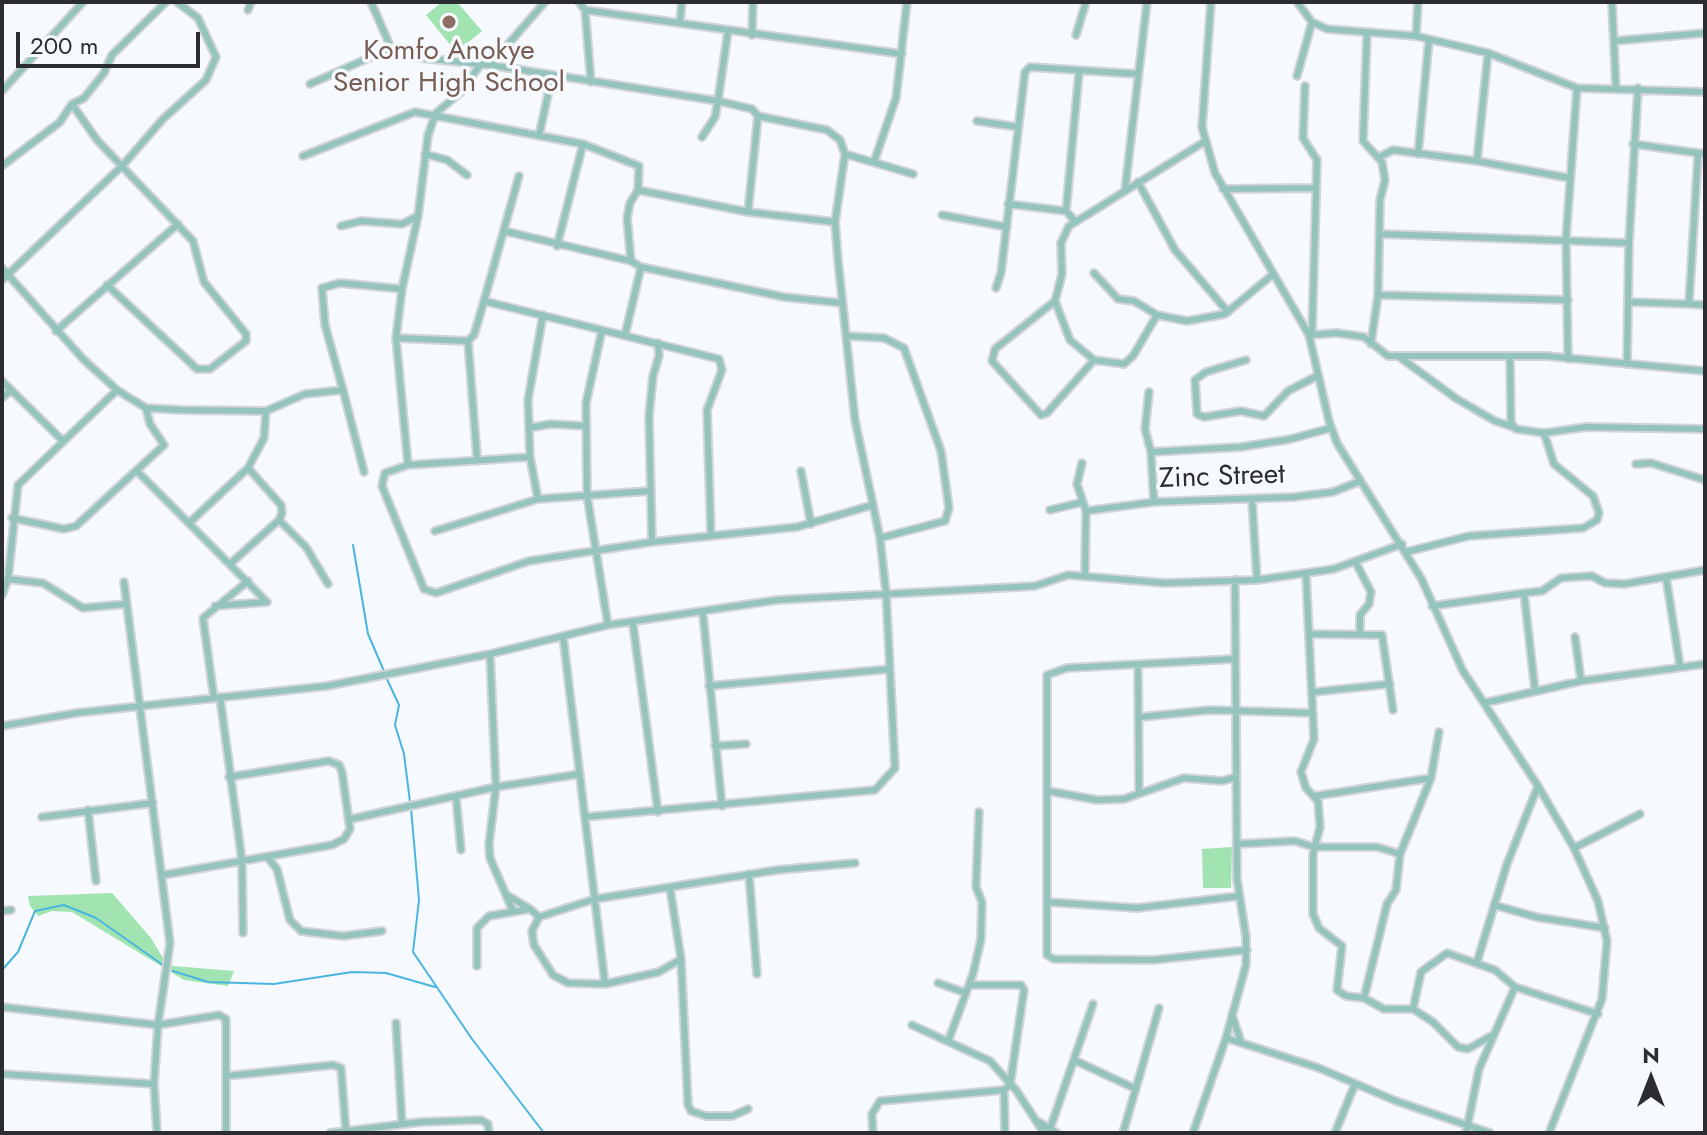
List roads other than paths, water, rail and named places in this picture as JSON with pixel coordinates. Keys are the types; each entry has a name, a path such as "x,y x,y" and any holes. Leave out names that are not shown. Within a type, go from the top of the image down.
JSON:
{"street":[{"path":"2,91 83,2"},
{"path":"3,163 60,122 72,104 84,98 104,73 112,55 166,2"},
{"path":"5,277 123,165 163,119 206,80 216,61 198,18 177,2"},
{"path":"248,10 251,2"},
{"path":"371,2 391,48 407,57 490,65 718,101 752,109 758,116 827,130 840,140 845,154 835,222 855,420 880,538 886,592 895,768 875,790 585,817"},
{"path":"490,65 545,2"},
{"path":"579,2 585,10 591,82"},
{"path":"680,21 682,2"},
{"path":"752,35 753,2"},
{"path":"874,162 896,98 907,2"},
{"path":"1076,35 1086,2"},
{"path":"1125,190 1147,2"},
{"path":"1211,2 1204,84 1204,142 1223,189 1310,335"},
{"path":"1297,2 1312,22 1338,31 1416,36 1488,53 1577,88 1705,92"},
{"path":"1416,36 1418,2"},
{"path":"1612,2 1616,88"},
{"path":"585,10 902,54"},
{"path":"1297,76 1312,22"},
{"path":"702,137 715,117 728,31"},
{"path":"1367,33 1363,141 1379,157 1385,180 1380,200 1378,295 1371,344"},
{"path":"1614,41 1705,33"},
{"path":"1418,154 1429,39"},
{"path":"310,84 391,48"},
{"path":"1477,161 1488,53"},
{"path":"408,465 396,338 402,289 418,216 425,154 436,113 461,92 480,65"},
{"path":"996,288 1007,227 1025,72 1030,67 1138,74"},
{"path":"1066,211 1079,72"},
{"path":"539,136 552,76"},
{"path":"1305,86 1303,138 1317,160 1310,335 1331,428 1358,482 1402,544 1449,646 1574,848 1592,885 1605,928 1608,961 1598,1014 1549,1133"},
{"path":"1568,359 1566,238 1577,88"},
{"path":"1627,364 1629,243 1638,88"},
{"path":"72,104 97,140 197,246 208,288 246,334 241,347 210,369 197,369 107,285"},
{"path":"303,156 415,112 436,113 583,144 639,166 638,190 630,203 627,218 631,261"},
{"path":"748,212 758,116"},
{"path":"977,121 1018,127"},
{"path":"1157,315 1128,362 1116,366 1094,360 1070,340 1055,301 1062,274 1061,243 1075,221 1204,142"},
{"path":"557,246 583,144"},
{"path":"1633,144 1701,154 1689,304"},
{"path":"1379,157 1393,150 1569,178"},
{"path":"425,154 447,160 467,175"},
{"path":"845,154 913,174"},
{"path":"396,338 468,341 474,335 519,176"},
{"path":"1138,182 1175,250 1228,312"},
{"path":"1223,189 1316,188"},
{"path":"638,190 748,212 835,222"},
{"path":"1008,204 1066,211 1075,221"},
{"path":"942,215 1007,227"},
{"path":"341,226 355,222 402,224 418,216"},
{"path":"56,331 178,224"},
{"path":"504,231 557,246 631,261 641,267 784,297 842,303"},
{"path":"1381,234 1566,238 1629,243"},
{"path":"625,335 641,267"},
{"path":"2,268 5,277 56,331 117,390 146,408 266,411 305,394 343,390"},
{"path":"1094,273 1118,299 1134,301 1157,315 1187,321 1228,312 1244,294 1272,275"},
{"path":"364,472 325,325 322,288 340,283 402,289"},
{"path":"1378,295 1568,300"},
{"path":"484,301 658,343 721,362 716,394 707,410 711,535"},
{"path":"1055,301 995,349 992,361 1041,415 1094,360"},
{"path":"1629,302 1705,305"},
{"path":"538,499 530,457 528,400 543,315"},
{"path":"602,330 586,403 587,495 599,552 608,625"},
{"path":"1310,335 1352,334 1364,337 1384,355 1568,359 1705,371"},
{"path":"847,336 884,338 904,348 941,451 949,508 945,521 880,538"},
{"path":"468,341 477,458"},
{"path":"652,542 650,403 659,356 658,343"},
{"path":"1398,356 1457,399 1495,421 1513,427 1544,433 1586,427 1705,429"},
{"path":"1510,357 1513,427"},
{"path":"1246,360 1206,372 1195,380 1197,414 1204,417 1241,411 1264,416 1288,391 1317,376"},
{"path":"2,381 63,441"},
{"path":"2,398 11,390"},
{"path":"2,595 8,579 12,518 18,485 117,390"},
{"path":"1149,392 1145,429 1151,452 1154,502"},
{"path":"12,518 71,529 138,472 164,445 150,424 146,408"},
{"path":"189,523 248,468 264,438 266,411"},
{"path":"529,428 559,424 586,426"},
{"path":"1151,452 1241,447 1291,439 1331,428"},
{"path":"1406,552 1469,536 1583,528 1597,520 1599,513 1593,496 1554,464 1544,433"},
{"path":"530,457 477,458 408,465 385,473 382,486 424,589 429,593 529,561 652,542 811,524 873,505"},
{"path":"1082,463 1077,484 1086,511 1085,576"},
{"path":"1636,464 1651,463 1705,480"},
{"path":"230,564 279,520 281,505 248,468"},
{"path":"801,471 811,524"},
{"path":"138,472 248,581 266,604 215,606"},
{"name":"Zinc Street","path":"1086,511 1154,502 1252,499 1333,492 1358,482"},
{"path":"435,531 538,499 649,491"},
{"path":"1252,499 1257,580"},
{"path":"1050,510 1083,502"},
{"path":"279,520 306,547 328,584"},
{"path":"2,726 76,713 139,708 377,676 490,654 608,625 703,614 777,600 1035,586 1062,576 1165,583 1257,580 1306,575 1356,563 1402,544"},
{"path":"1356,563 1371,592 1369,604 1360,615 1360,634"},
{"path":"1432,606 1542,591 1561,578 1592,576 1605,583 1624,584 1705,570"},
{"path":"1306,575 1314,739 1301,772 1306,788 1315,796 1320,827 1314,847 1315,921 1319,928 1342,946 1337,990 1346,996 1364,998 1384,1009 1413,1009 1433,1022 1458,1047 1468,1049 1491,1036"},
{"path":"1666,577 1680,666"},
{"path":"8,579 43,583 83,608 126,604"},
{"path":"1193,1133 1244,977 1247,950 1239,896 1233,710 1235,580"},
{"path":"243,933 242,861 203,618 248,581"},
{"path":"124,582 170,943 158,1025 154,1084 157,1133"},
{"path":"1524,593 1535,690"},
{"path":"703,614 722,806"},
{"path":"633,624 658,812"},
{"path":"1309,634 1330,637 1378,634 1385,639 1393,710"},
{"path":"563,636 595,899 597,943 605,984"},
{"path":"1575,637 1581,681"},
{"path":"490,654 496,787 490,858 513,911"},
{"path":"1234,659 1067,668 1051,670 1047,675 1047,955 1054,959 1153,960 1247,950"},
{"path":"1484,703 1581,681 1705,664"},
{"path":"1138,665 1141,717 1136,759 1139,792"},
{"path":"709,686 890,669"},
{"path":"1314,692 1390,684"},
{"path":"1141,717 1233,710 1258,714 1312,713"},
{"path":"1364,998 1387,904 1396,890 1400,854 1431,778 1439,732"},
{"path":"715,746 746,744"},
{"path":"163,875 268,858 332,845 344,839 351,819 339,765 329,761 229,777"},
{"path":"351,819 496,787 580,774"},
{"path":"1048,791 1097,800 1128,799 1139,792 1184,778 1222,781 1236,777"},
{"path":"1315,796 1431,778"},
{"path":"1477,962 1494,905 1538,786"},
{"path":"456,797 461,850"},
{"path":"42,817 153,803"},
{"path":"88,810 96,881"},
{"path":"949,1039 969,985 981,939 982,902 976,887 979,812"},
{"path":"1574,848 1640,814"},
{"path":"1238,844 1295,841 1314,847 1377,847 1400,854"},
{"path":"268,858 277,869 290,920 301,931 343,936 382,931"},
{"path":"681,959 659,972 580,986 553,975 534,945 532,931 539,917 595,899 749,874 855,863"},
{"path":"749,874 753,955 757,974"},
{"path":"670,888 681,959 688,1105 691,1111 706,1116 732,1116 748,1109"},
{"path":"507,895 539,917"},
{"path":"1047,902 1137,908 1239,896"},
{"path":"1494,905 1536,917 1605,928"},
{"path":"477,966 480,922 530,909"},
{"path":"2,911 11,910"},
{"path":"1413,1009 1421,972 1451,953 1495,970 1515,987 1598,1014"},
{"path":"938,983 966,993"},
{"path":"969,985 1021,985 1024,990 1009,1069 1005,1133"},
{"path":"1467,1130 1479,1069 1515,987"},
{"path":"912,1025 949,1039 990,1061 1007,1088 1050,1132 1093,1004"},
{"path":"2,1007 158,1025 223,1016 226,1019 226,1133"},
{"path":"1123,1133 1159,1008"},
{"path":"1232,1015 1241,1042"},
{"path":"396,1023 402,1124"},
{"path":"1226,1038 1355,1084 1467,1130 1490,1133"},
{"path":"1074,1060 1136,1089"},
{"path":"226,1076 333,1065 341,1068 346,1132"},
{"path":"2,1074 154,1084"},
{"path":"1335,1133 1355,1084"},
{"path":"873,1133 872,1114 880,1101 1007,1088"},
{"path":"330,1133 402,1124 481,1120 488,1124 489,1133"}],"waterway":[{"path":"353,545 368,634 384,671"},
{"path":"386,677 399,705 395,725 404,754 410,802"},
{"path":"411,808 419,900 413,952 472,1039 544,1133"},
{"path":"2,970 18,952 35,911 64,905 96,918 163,965"},
{"path":"173,971 208,982 274,984 352,972 386,973 435,987"}],"place":[{"name":"Komfo Anokye Senior High School","path":"449,22"}]}
